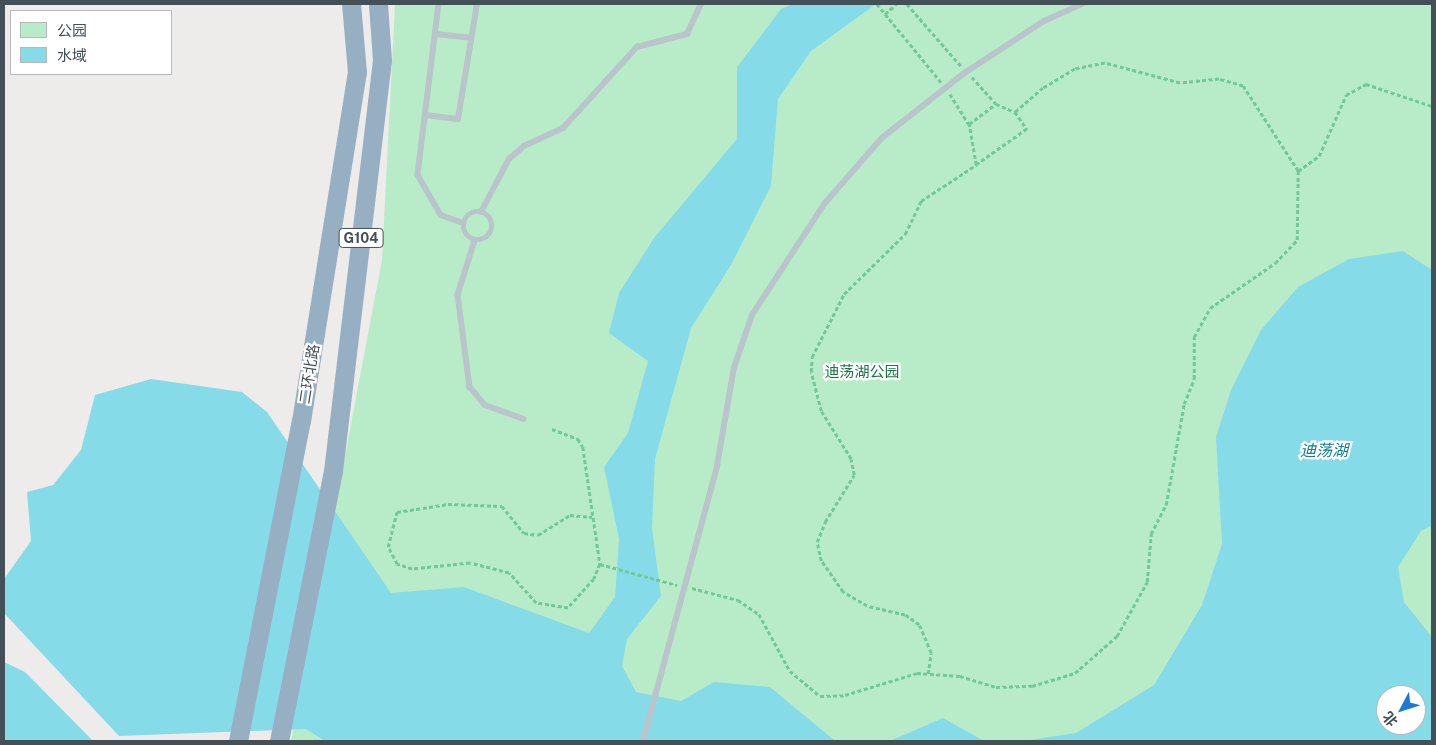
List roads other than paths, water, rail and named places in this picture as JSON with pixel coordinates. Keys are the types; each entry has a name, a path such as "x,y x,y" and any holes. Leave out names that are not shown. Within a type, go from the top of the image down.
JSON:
{"highway":[{"name":"二环北路","path":"238,741 301,420 357,72 351,4"},
{"name":"G104","path":"279,741 333,471 382,60 378,4"}],"lane":[{"path":"439,4 418,175 441,215 464,223"},
{"path":"425,115 458,118 478,4"},
{"path":"481,212 509,159 524,146 563,128 637,47 687,34 701,4"},
{"path":"643,741 682,586 717,466 734,368 752,316 825,202 882,138 966,72 1044,21 1082,4"},
{"path":"435,34 471,38"},
{"path":"481,212 491,218 493,230 486,239 475,241 466,234 464,223 470,214 481,212"},
{"path":"475,241 458,295 470,387 486,405 524,419"}],"water":[{"path":"792,4 876,4 811,51 778,99 771,186 731,265 691,328 655,459 652,528 661,596 627,639 622,666 636,692 681,701 714,682 770,687 834,740 852,741 325,741 306,729 119,736 4,613 4,579 31,541 27,492 53,485 81,450 95,395 151,379 242,392 267,412 391,593 464,587 589,633 615,597 619,539 604,467 628,433 648,361 609,333 619,293 654,238 737,139 737,67 781,9"},
{"name":"迪荡湖","path":"1403,251 1432,270 1432,525 1421,531 1398,567 1404,602 1432,637 1432,741 1023,741 1076,733 1154,685 1202,605 1222,544 1216,437 1231,390 1261,330 1298,287 1349,259"},
{"path":"4,662 25,672 93,741 4,741"},
{"path":"943,718 984,741 890,741"}],"park label":[{"name":"迪荡湖公园","path":"862,372"}]}
